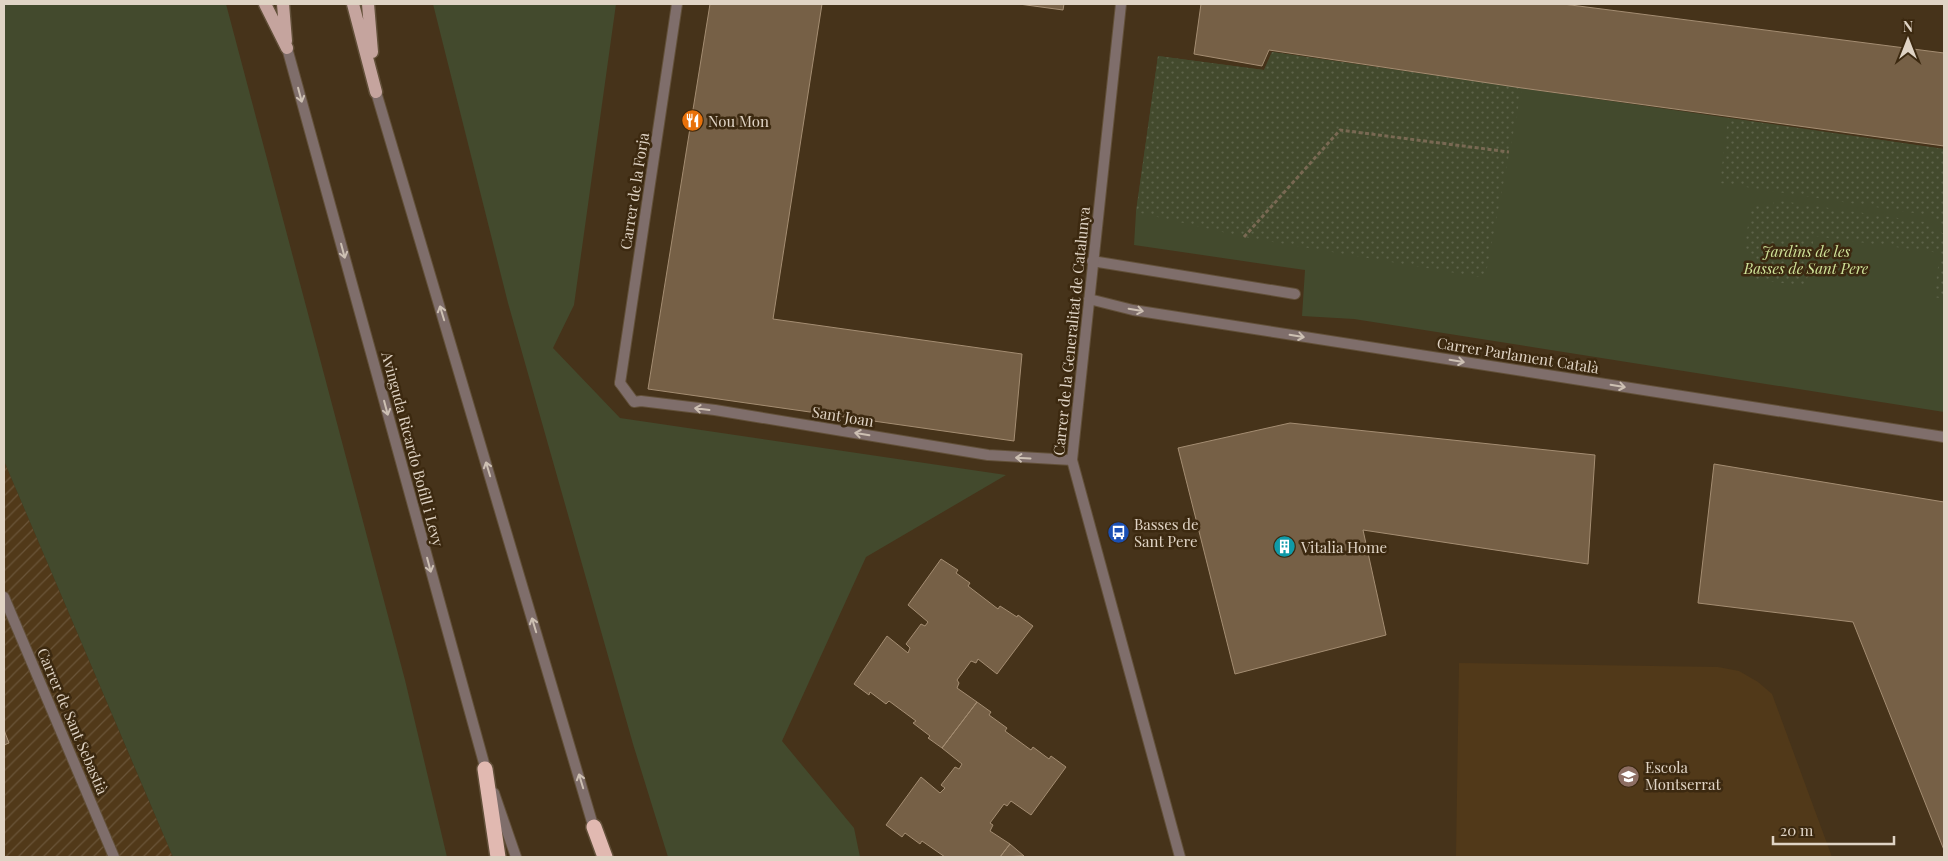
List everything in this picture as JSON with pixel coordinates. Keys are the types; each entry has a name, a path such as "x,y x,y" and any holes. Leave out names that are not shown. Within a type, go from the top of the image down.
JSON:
{"highway":[{"path":"485,769 498,857"},
{"path":"594,827 605,857"}],"main road":[{"path":"265,4 287,48"},
{"path":"283,4 287,48"},
{"path":"353,4 376,92"},
{"path":"368,4 376,92"}],"street":[{"name":"Carrer de la Forja","path":"620,384 677,4"},
{"name":"Carrer de la Generalitat de Catalunya","path":"1121,4 1072,460 1180,857"},
{"name":"Avinguda Ricardo Bofill i Levy","path":"287,48 485,769 516,857"},
{"path":"376,92 594,827 601,857"},
{"path":"1092,261 1295,294"},
{"name":"Carrer Parlament Català","path":"1089,299 1143,312 1944,437"},
{"name":"Sant Joan","path":"620,384 634,402 641,401 715,410 988,455 1072,460"},
{"name":"Carrer de Sant Sebastià","path":"4,597 114,857"}],"path":[{"path":"1244,237 1340,130 1510,152"}],"shaded area":[{"path":"4,461 145,792 173,857 4,857"},
{"name":"Escola Montserrat","path":"1459,663 1718,667 1739,671 1758,682 1772,694 1832,857 1456,857"}],"green space":[{"path":"4,4 226,4 405,680 447,857 173,857 4,461"},
{"path":"433,4 616,4 574,305 553,348 620,418 1006,475 866,557 782,741 854,828 860,857 668,857 633,744 508,303"},
{"name":"Jardins de les Basses de Sant Pere","path":"1272,52 1944,149 1944,412 1354,319 1302,316 1305,270 1134,245 1136,212 1158,56 1264,70"},
{"path":"1272,52 1522,88 1485,278 1244,237 1136,212 1158,56 1264,70"},
{"name":"Jardins de les Basses de Sant Pere","path":"1728,118 1944,149 1944,226 1927,215 1720,183"},
{"name":"Jardins de les Basses de Sant Pere","path":"1775,200 1925,222 1944,234 1944,299 1934,297 1940,253 1814,236 1806,286 1749,279 1753,254 1744,252 1751,205 1773,204"}],"building":[{"path":"710,4 822,4 773,319 1022,354 1014,441 648,389"},
{"path":"1019,4 1064,4 1063,10"},
{"path":"1201,4 1563,4 1944,53 1944,146 1522,88 1269,50 1262,66 1194,54"},
{"name":"Vitalia Home","path":"1290,423 1595,455 1588,564 1363,530 1386,635 1235,674 1178,448"},
{"path":"1714,464 1944,502 1944,850 1853,622 1698,603"},
{"path":"941,559 958,570 956,573 970,583 968,586 998,609 1000,606 1017,617 1018,615 1033,626 997,674 978,659 976,663 971,661 957,680 959,683 957,688 977,702 942,748 928,738 930,736 913,723 916,721 889,701 886,704 870,692 869,695 854,684 887,636 908,653 910,648 906,644 921,624 925,626 928,622 908,605"},
{"path":"977,702 991,712 989,715 1007,728 1005,731 1031,750 1033,747 1049,759 1051,756 1066,767 1031,815 1011,801 1007,806 1004,804 990,823 993,825 990,831 1010,844 1000,857 945,857 922,841 920,844 905,833 902,837 886,825 921,777 940,793 945,788 941,785 955,767 959,769 962,764 942,748"},
{"path":"4,730 9,743 4,745"},
{"path":"1010,844 1024,856 1000,857"}],"place":[{"name":"Nou Mon","path":"692,121"},
{"name":"Basses de Sant Pere","path":"1118,533"},
{"name":"Vitalia Home","path":"1285,547"},
{"name":"Escola Montserrat","path":"1629,776"}]}
